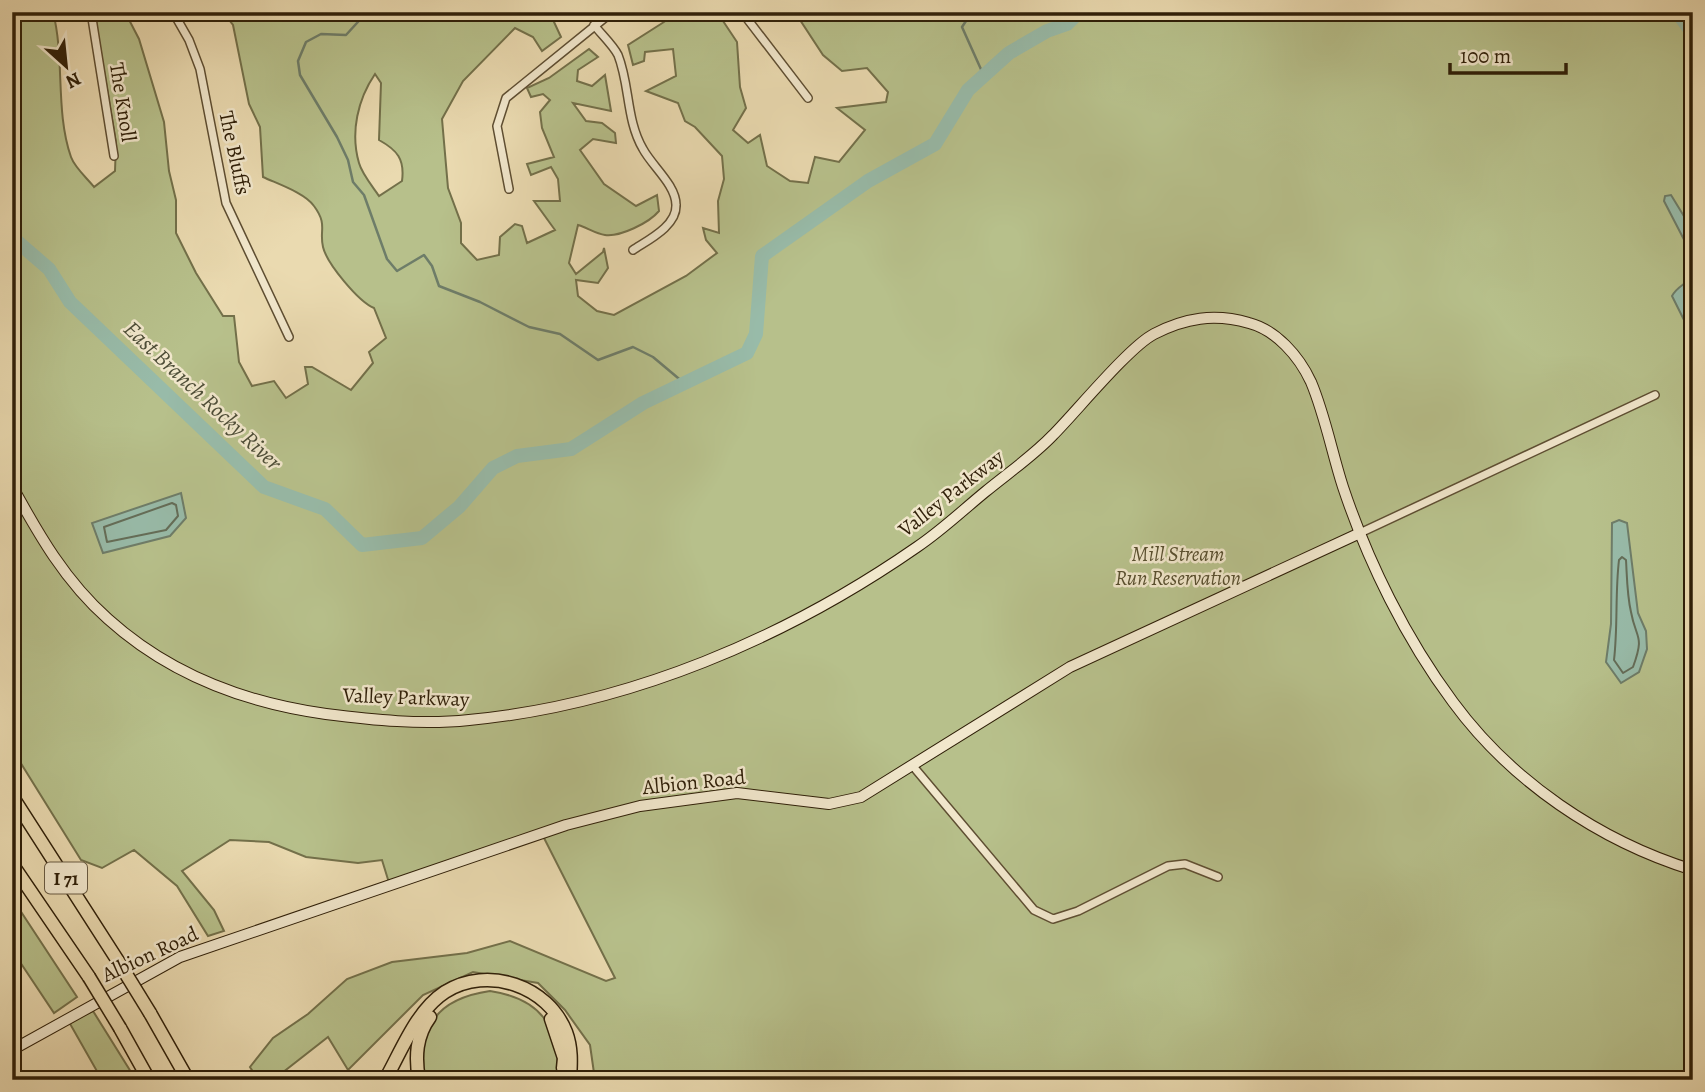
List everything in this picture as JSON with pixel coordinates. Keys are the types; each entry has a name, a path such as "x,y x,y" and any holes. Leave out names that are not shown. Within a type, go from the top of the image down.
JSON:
{"highway":[{"name":"I 71","path":"12,796 118,961 188,1080"},
{"name":"I 71","path":"12,864 89,977 149,1080"},
{"path":"385,1080 412,1031 433,1003 446,992 462,985 494,980 519,985 543,999 557,1014 571,1053 570,1080"},
{"path":"419,1080 416,1053 424,1026 433,1013 462,992 490,987 513,990 527,996 550,1018 564,1058 563,1080"}],"street":[{"name":"The Knoll","path":"91,12 114,156"},
{"name":"The Bluffs","path":"173,12 189,40 200,69 226,203 289,337"},
{"path":"509,189 497,126 506,98 612,12"},
{"path":"742,12 808,98"},
{"path":"594,25 617,54 631,125 643,149 674,193 677,206 671,220 663,229 633,250"},
{"name":"Valley Parkway","path":"12,485 63,572 107,619 152,653 201,681 274,706 372,720 467,721 571,704 682,671 788,625 918,547 1046,442 1148,337 1200,316 1253,324 1284,342 1310,379 1360,533 1408,633 1454,704 1497,753 1577,818 1625,843 1693,870"},
{"path":"1360,533 1655,395"},
{"name":"Albion Road","path":"12,1050 180,957 566,825 640,806 737,793 830,804 861,797 1070,667 1360,533"},
{"path":"912,765 1034,910 1053,919 1077,911 1168,866 1185,864 1218,877"}],"green space":[{"name":"Mill Stream Run Reservation","path":"12,12 53,12 59,48 61,103 66,139 73,161 94,187 115,171 116,143 96,23 102,12 125,12 139,39 164,122 169,171 176,200 176,233 196,273 223,316 234,316 239,362 252,386 274,381 286,398 308,384 305,367 312,367 351,390 373,363 369,352 386,338 374,308 352,291 326,254 322,241 322,223 314,206 298,193 263,177 260,127 249,104 233,25 223,12 555,12 554,22 561,37 542,51 533,37 515,28 463,81 442,119 448,188 461,223 461,243 477,260 499,255 500,237 515,224 522,226 527,243 555,230 534,201 560,201 558,179 551,167 531,175 527,164 554,157 542,128 540,112 550,100 543,94 531,97 527,88 549,78 589,49 598,57 578,70 577,81 592,86 605,75 611,111 573,103 586,121 602,123 615,133 616,143 593,139 580,150 604,184 636,206 657,195 659,211 634,228 618,234 602,234 578,225 569,263 576,274 603,252 604,248 608,268 598,283 576,280 578,296 597,311 614,315 686,276 717,253 706,240 703,228 719,233 718,201 724,179 722,156 695,127 685,121 678,103 646,91 676,76 673,49 645,52 644,61 633,65 628,45 664,22 659,12 717,12 737,42 740,87 746,108 733,130 748,143 760,135 767,166 790,181 808,183 815,157 839,162 865,130 837,108 886,102 888,92 867,68 842,71 823,55 800,20 790,12 1693,12 1693,1080 595,1080 590,1045 565,1010 538,983 473,972 423,995 348,1070 328,1037 273,1080 258,1080 250,1067 273,1038 308,1014 347,979 392,962 467,953 510,941 606,981 615,978 542,834 390,886 382,860 358,863 306,857 269,842 230,840 182,871 214,910 224,931 208,936 177,886 134,850 102,868 81,860 12,749","holes":["375,74 381,83 379,140 398,156 403,173 402,181 379,196 360,167 355,140 357,116 364,94"]},
{"path":"12,898 77,997 54,1013 12,950"},
{"path":"490,991 523,1001 545,1019 556,1045 558,1080 423,1080 424,1045 434,1019 456,1001"},
{"path":"93,1011 136,1080 102,1080 69,1022"}],"water":[{"path":"1671,195 1693,231 1693,257 1664,201 1665,196"},
{"path":"1693,275 1693,326 1684,320 1672,296"},
{"path":"181,493 186,518 170,536 103,553 92,523"},
{"path":"1619,520 1627,523 1638,613 1646,631 1647,649 1639,672 1621,683 1606,662 1611,624 1612,523"}],"waterway":[{"path":"367,12 346,35 321,34 306,42 298,61 300,75 337,137 348,160 353,182 364,195 387,259 397,271 424,255 432,266 439,286 480,302 529,327 560,334 598,360 633,347 653,357 684,383"},
{"path":"972,12 962,27 984,76"},
{"name":"East Branch Rocky River","path":"12,237 49,269 70,302 264,487 325,509 362,545 422,538 459,507 493,468 517,456 571,449 643,403 747,353 756,334 762,256 868,181 935,144 968,90 1009,53 1047,31 1067,24 1079,12"},
{"name":"East Branch Rocky River","path":"1677,12 1693,34"}]}
